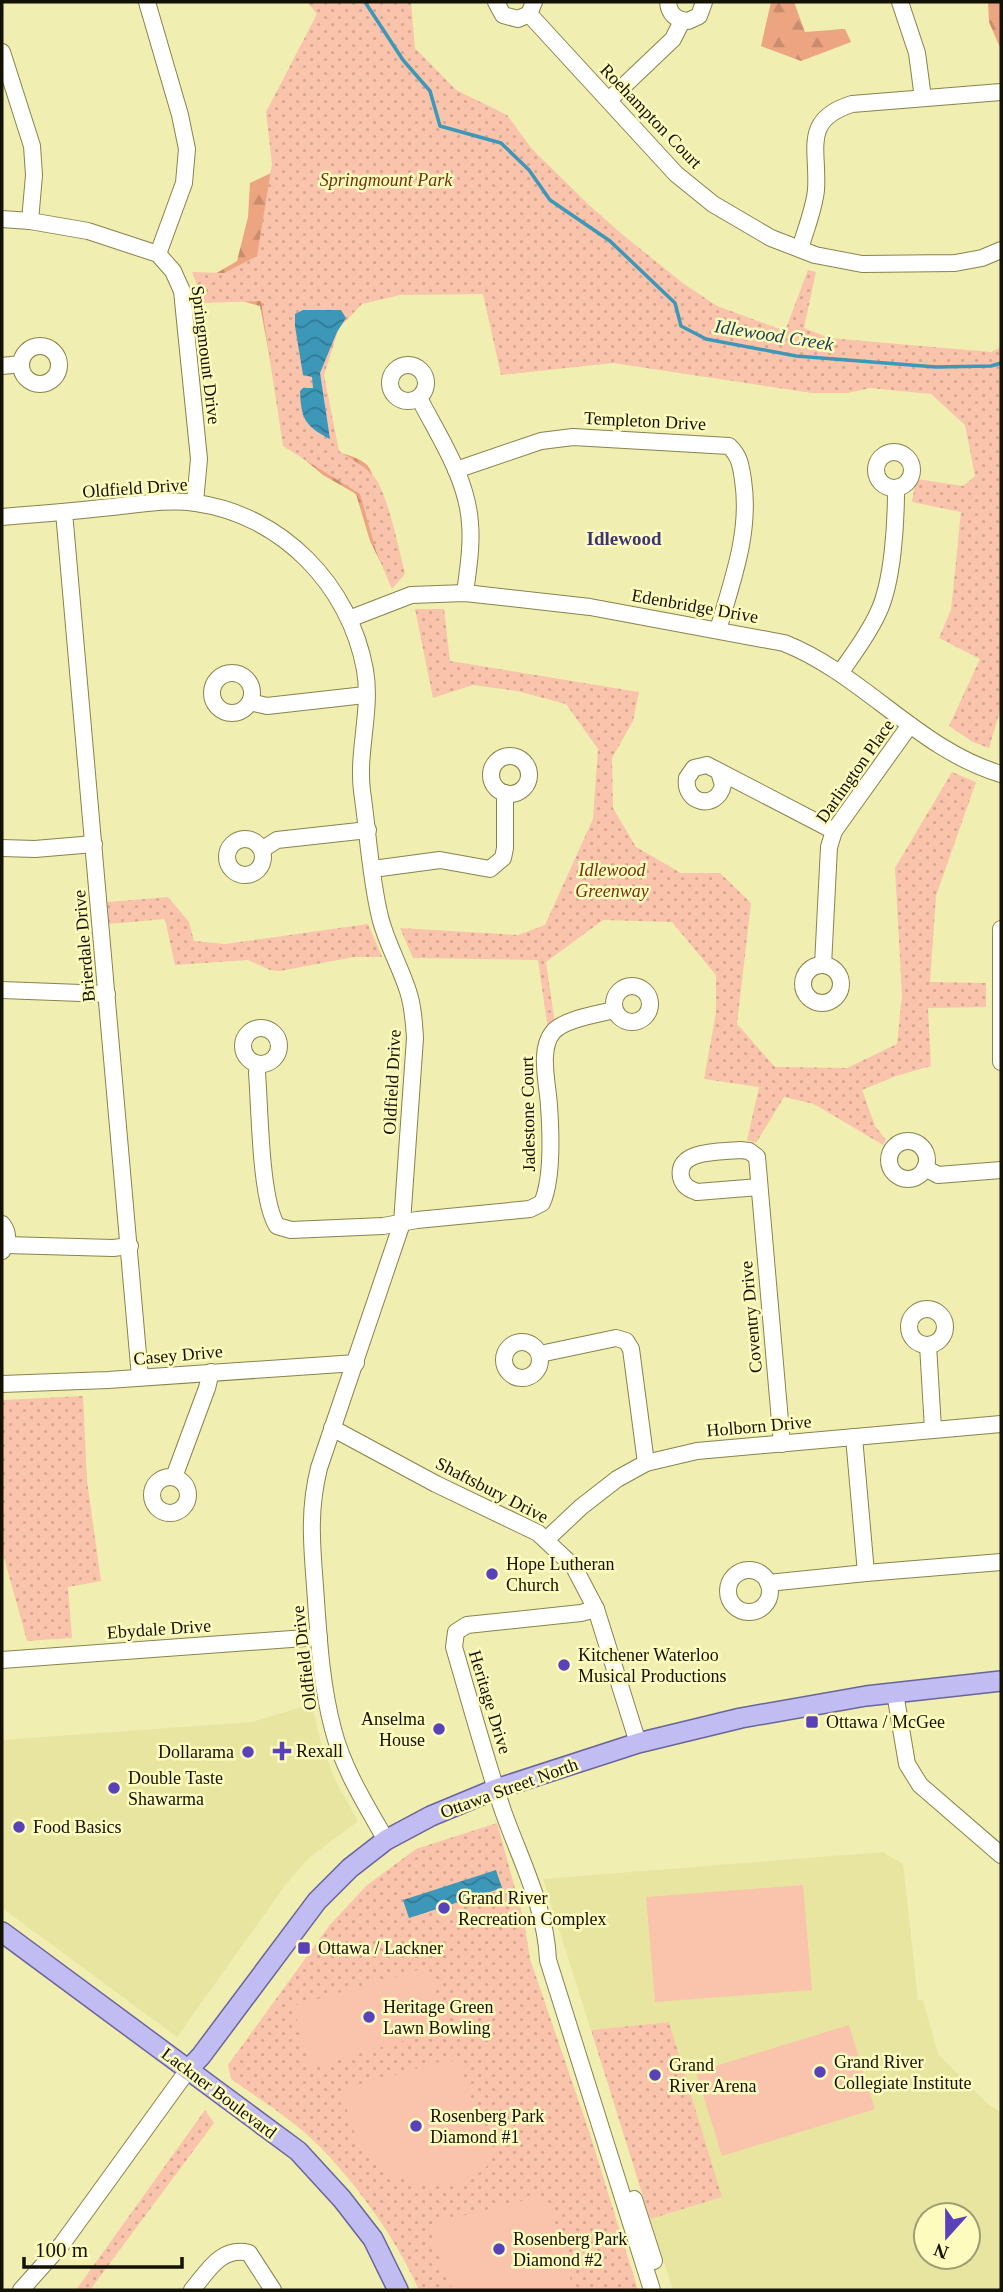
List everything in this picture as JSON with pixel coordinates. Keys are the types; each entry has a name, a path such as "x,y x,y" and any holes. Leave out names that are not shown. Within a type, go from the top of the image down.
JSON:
{"main road":[{"name":"Ottawa Street North","path":"188,2070 317,1900 350,1868 386,1840 430,1816 496,1789 638,1743 741,1718 839,1700 1001,1681"},
{"name":"Lackner Boulevard","path":"2,1932 298,2151 342,2199 373,2239 398,2290"}],"street":[{"path":"2,219 88,231 159,254 184,183 187,149 180,114 147,2"},
{"name":"Roehampton Court","path":"496,2 503,15 512,19 518,19 531,8 676,174 704,196 771,238 815,255 862,264 955,263 982,258 1001,250"},
{"path":"668,2 671,13 682,21 699,16 705,2"},
{"path":"900,2 918,53 923,98"},
{"path":"609,100 673,39 682,21"},
{"path":"2,52 32,146 34,175 30,221"},
{"path":"800,249 816,192 814,142 825,117 852,104 1001,92"},
{"name":"Springmount Drive","path":"159,254 173,271 182,290 199,459 195,502"},
{"path":"2,366 21,364"},
{"path":"419,398 456,470 467,498 470,523 465,593"},
{"name":"Templeton Drive","path":"456,470 541,441 573,437 729,446 740,460 746,503 745,523 718,630"},
{"path":"840,673 880,610 888,584 896,489"},
{"name":"Oldfield Drive","path":"2,517 165,501 195,502 254,519 296,547 335,593 349,619 365,672 360,771 373,869 380,917 408,991 414,1015 415,1038 402,1223 332,1428 312,1498 311,1524 319,1637 333,1730 353,1782 386,1840"},
{"name":"Brierdale Drive","path":"64,512 140,1377"},
{"name":"Edenbridge Drive","path":"349,619 411,595 465,593 590,607 784,643 803,650 840,673 953,754 977,767 1001,774"},
{"path":"250,702 267,706 365,695"},
{"name":"Darlington Place","path":"823,965 829,847 834,831 910,725"},
{"path":"719,772 834,831"},
{"path":"373,869 440,860 490,869 503,858 505,848 505,793"},
{"path":"262,849 276,840 368,830"},
{"path":"2,848 35,849 94,844"},
{"path":"1001,929 1001,1062"},
{"path":"2,990 107,995"},
{"name":"Jadestone Court","path":"402,1223 530,1209 542,1203 548,1189 550,1108 545,1050 552,1033 562,1024 614,1010"},
{"path":"258,1064 266,1190 270,1215 277,1226 291,1230 402,1223"},
{"name":"Coventry Drive","path":"759,1187 697,1192 688,1189 682,1181 683,1163 690,1156 740,1150 749,1151 757,1157 782,1444"},
{"path":"925,1168 938,1175 1001,1170"},
{"path":"2,1224 7,1233 4,1248 130,1246"},
{"path":"540,1354 616,1338 626,1341 631,1349 646,1464"},
{"path":"928,1345 933,1429"},
{"name":"Casey Drive","path":"2,1384 108,1381 356,1363"},
{"path":"174,1477 211,1372"},
{"name":"Holborn Drive","path":"548,1539 581,1507 617,1479 646,1464 697,1451 1001,1424"},
{"name":"Shaftsbury Drive","path":"332,1428 436,1484 548,1539 574,1567 596,1609 638,1743"},
{"path":"854,1437 866,1573"},
{"path":"768,1583 1001,1562"},
{"name":"Heritage Drive","path":"596,1609 581,1613 467,1625 456,1632 454,1647 496,1789 524,1861 547,1942 548,1960 639,2231 663,2290"},
{"name":"Ebydale Drive","path":"2,1660 319,1637"},
{"path":"895,1693 907,1765 920,1785 1001,1854"},
{"name":"Ottawa Street North","path":"21,2290 62,2244 188,2070"},
{"name":"Heritage Drive","path":"639,2231 652,2290"},
{"path":"192,2290 225,2255 236,2250 249,2253 273,2290"}],"shaded area":[{"path":"312,1704 321,1743 336,1782 358,1821 309,1858 286,1884 177,2037 2,1908 2,1740 252,1722"},
{"name":"Grand River Collegiate Institute","path":"883,1852 903,1864 918,2000 923,2000 938,2054 989,2105 1001,2112 1001,2290 673,2290 650,2219 721,2197 669,2022 591,2030 543,1879"}],"green space":[{"name":"Springmount Park","path":"307,2 411,2 415,48 456,90 507,115 532,149 589,205 684,284 717,306 785,331 808,270 816,272 804,328 829,338 991,352 1001,347 1001,707 989,748 973,742 949,726 980,659 939,638 951,610 961,512 912,502 916,479 963,486 975,476 965,425 931,394 870,388 848,393 812,393 613,363 501,375 483,294 400,295 362,304 339,328 324,375 339,451 375,478 388,509 405,574 392,589 376,551 360,494 283,446 261,301 200,303 192,272 224,273 257,256 272,164 266,112 317,14"},
{"path":"771,2 794,2 805,32 845,29 851,42 801,61 761,46"},
{"path":"988,2 1001,2 1001,50 989,22"},
{"path":"284,167 321,447 346,454 367,465 375,484 381,516 386,573 370,541 356,494 323,475 286,444 260,306 235,299 210,277 237,261 248,217 250,183"},
{"name":"Idlewood Greenway","path":"415,609 444,609 450,661 639,692 633,721 612,758 613,808 636,847 681,873 720,873 751,903 737,1024 775,1067 847,1068 897,1044 902,995 895,868 952,772 976,782 936,896 930,982 986,983 986,1007 928,1008 931,1066 862,1090 875,1126 886,1140 883,1145 814,1104 784,1097 756,1143 747,1140 759,1087 704,1079 716,1013 716,975 672,922 603,920 546,962 555,1024 548,1030 538,960 413,958 400,928 518,935 545,925 593,819 598,749 566,704 517,691 473,685 433,698"},
{"path":"168,897 189,922 194,941 225,944 368,924 382,957 354,957 280,971 270,970 248,960 175,965 165,919 109,924 107,902"},
{"path":"83,1396 87,1481 101,1581 68,1587 72,1638 27,1641 2,1550 2,1400"},
{"path":"497,1823 524,1921 530,1959 588,2128 638,2290 419,2290 381,2223 330,2157 293,2123 231,2079 228,2065 329,1926 366,1886 416,1849"},
{"path":"803,1885 812,1990 655,2002 646,1897"},
{"name":"Heritage Green Lawn Bowling","path":"428,1967 445,2029 311,2067 293,2006"},
{"path":"669,2022 722,2197 650,2219 591,2030"},
{"path":"849,2025 875,2109 722,2156 696,2072"},
{"name":"Rosenberg Park Diamond #1","path":"449,2059 459,2065 492,2161 471,2178 447,2184 418,2182 391,2174 371,2159 360,2143 349,2118 344,2090"},
{"path":"205,2110 214,2123 90,2290 76,2290"},
{"name":"Rosenberg Park Diamond #2","path":"534,2198 548,2205 574,2290 455,2290 449,2284 432,2237 437,2222"}],"water":[{"path":"303,310 341,310 346,318 337,332 320,373 330,439 315,430 303,415 300,391 303,388 313,388 312,377 303,375 295,326 295,314"},
{"path":"496,1870 502,1888 409,1918 403,1900"}],"waterway":[{"name":"Idlewood Creek","path":"365,2 403,60 430,91 440,126 501,143 529,170 550,200 610,241 675,303 681,326 706,339 796,356 936,367 991,366 1001,363"}],"place":[{"name":"Hope Lutheran Church","path":"492,1574"},
{"name":"Kitchener Waterloo Musical Productions","path":"564,1665"},
{"name":"Ottawa / McGee","path":"812,1722"},
{"name":"Anselma House","path":"439,1729"},
{"name":"Rexall","path":"282,1751"},
{"name":"Dollarama","path":"248,1752"},
{"name":"Double Taste Shawarma","path":"114,1788"},
{"name":"Food Basics","path":"19,1827"},
{"name":"Grand River Recreation Complex","path":"444,1908"},
{"name":"Ottawa / Lackner","path":"304,1948"},
{"name":"Heritage Green Lawn Bowling","path":"369,2017"},
{"name":"Grand River Collegiate Institute","path":"820,2072"},
{"name":"Grand River Arena","path":"655,2075"},
{"name":"Rosenberg Park Diamond #1","path":"416,2126"},
{"name":"Rosenberg Park Diamond #2","path":"499,2249"}],"district":[{"name":"Idlewood","path":"624,538"}]}
